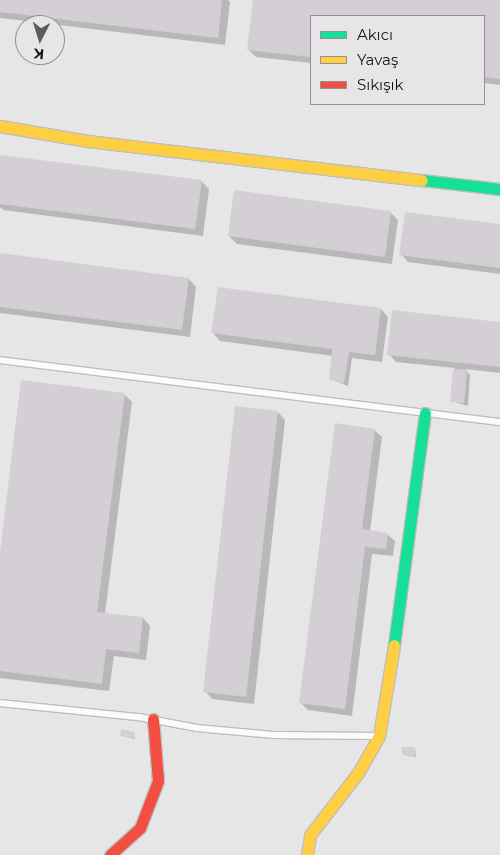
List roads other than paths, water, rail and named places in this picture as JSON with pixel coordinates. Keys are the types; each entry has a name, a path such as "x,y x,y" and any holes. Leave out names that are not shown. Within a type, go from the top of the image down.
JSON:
{"street":[{"path":"0,126 88,141 500,189"},
{"path":"307,855 310,835 358,773 379,736 387,702 425,412"},
{"path":"110,855 140,828 158,780 153,720"}],"lane":[{"path":"0,360 500,422"},
{"path":"0,702 153,720 197,728 274,735 379,736"}]}
